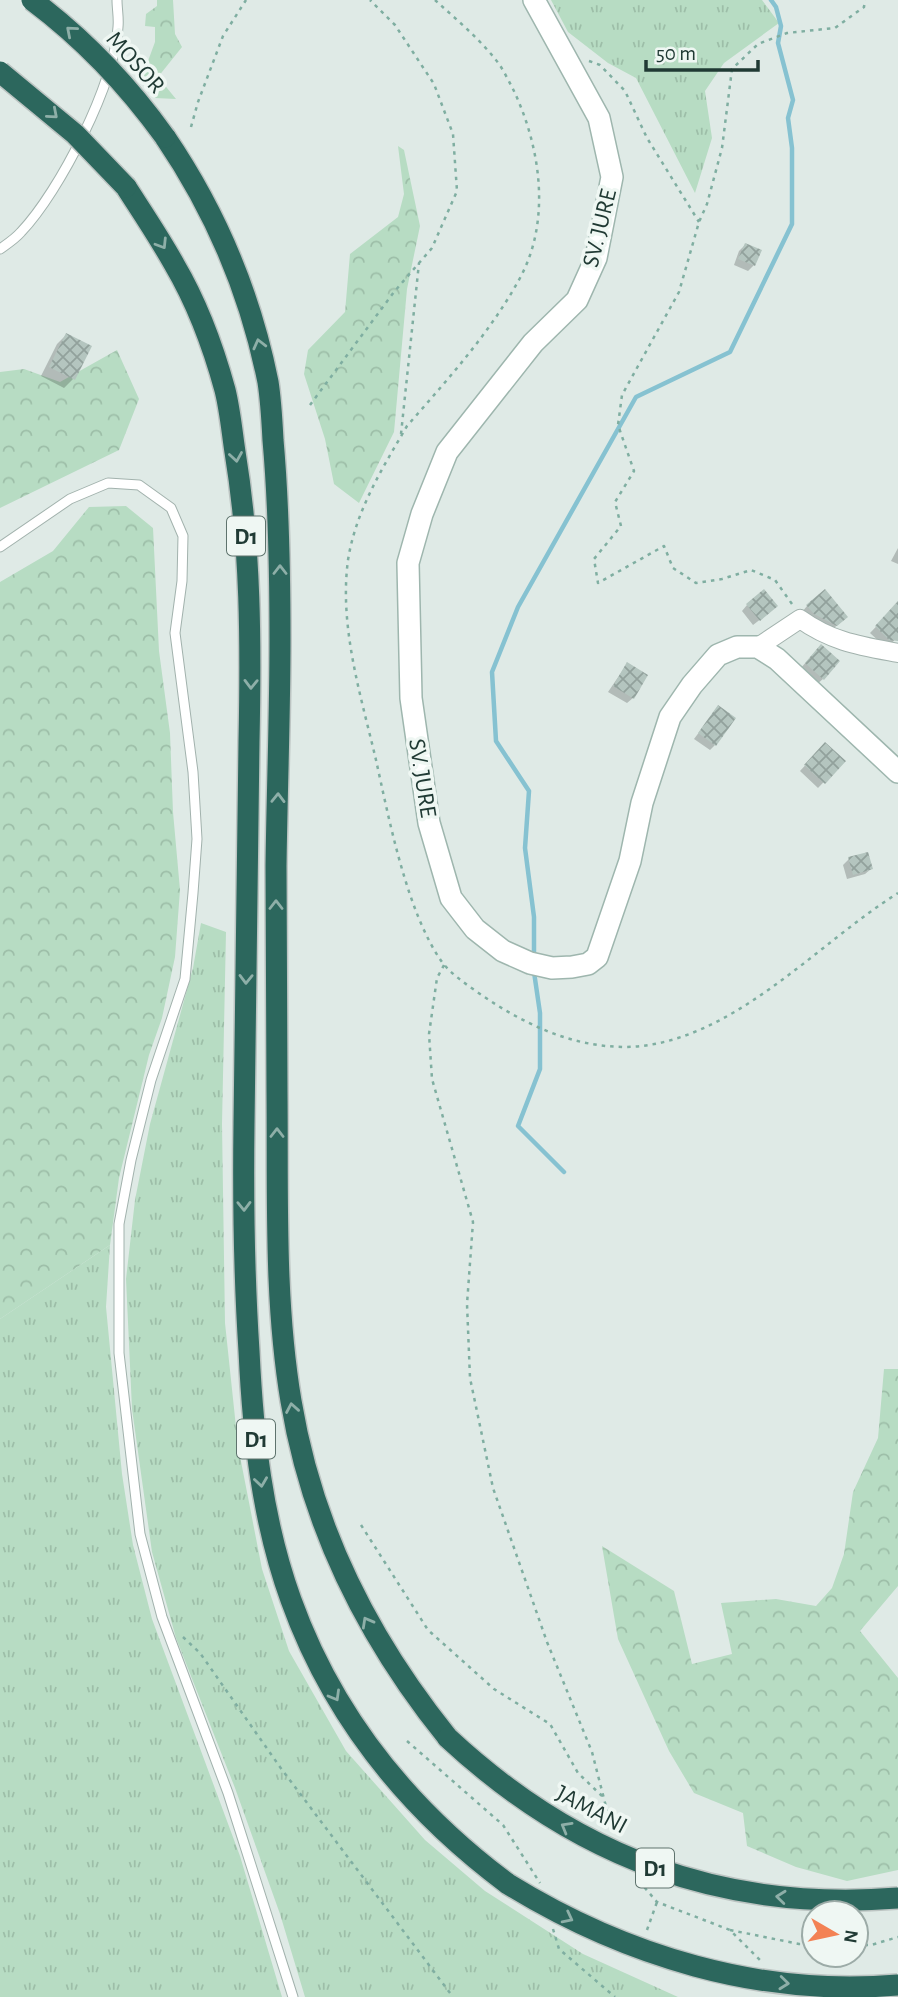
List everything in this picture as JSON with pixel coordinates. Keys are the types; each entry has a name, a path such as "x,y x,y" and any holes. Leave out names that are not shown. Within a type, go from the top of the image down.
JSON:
{"highway":[{"name":"MOSOR","path":"32,0 101,60 165,137 199,189 227,245 249,305 268,385 279,521 280,704 276,866 278,1225 281,1311 290,1399 307,1476 319,1514 348,1584 403,1680 448,1738"},
{"name":"D1","path":"0,72 75,134 126,187 176,267 204,326 226,394 244,503 251,629 244,1155 247,1319 252,1405 264,1503 291,1602 304,1634 329,1685 353,1724 392,1777 435,1824 467,1852 509,1884 540,1903 606,1936 651,1954 710,1971 770,1982 819,1986 898,1986"},
{"name":"JAMANI","path":"448,1738 525,1802 583,1836 644,1864 707,1884 773,1896 840,1901 898,1898"}],"street":[{"name":"SV. JURE","path":"534,0 599,118 612,177 596,258 577,300 533,343 447,452 422,514 408,563 411,698 429,823 451,898 475,929 503,951 537,964 572,967 588,964 597,957 630,861 642,803 670,717 692,685 718,655 737,647 758,647"},
{"path":"898,653 846,643 820,633 800,619 758,647 777,659 898,772"}],"lane":[{"path":"0,249 20,233 58,183 90,119 110,64 118,28 117,0"},
{"path":"0,547 70,499 108,483 139,485 171,508 183,536 182,582 175,633 193,772 197,839 187,967 151,1080 131,1160 119,1224 119,1353 140,1534 162,1617 228,1793 293,1997"}],"path":[{"path":"191,127 223,36 246,0"},
{"path":"310,405 394,292 432,248 457,191 453,134 434,84 395,25 370,0"},
{"path":"435,0 464,26 500,65 520,104 534,144 538,188 537,232 522,275 489,330 407,426 375,481 354,529 348,563 346,610 355,671 393,837 418,914 433,948 444,964 463,982 533,1027 581,1043 626,1047 671,1041 712,1024 756,996 898,893"},
{"path":"800,619 775,580 751,570 696,583 673,568 664,546 598,583 594,559 621,526 615,502 634,471 618,425 622,395 680,292 722,148 732,69 758,44 787,33 835,28 864,7 866,0"},
{"path":"565,54 600,65 625,91 647,138 699,222"},
{"path":"401,437 419,263"},
{"path":"444,964 437,978 429,1034 432,1079 473,1222 467,1304 470,1378 493,1488 547,1642 592,1752 614,1834"},
{"path":"361,1525 428,1630 494,1689 550,1724 578,1773 604,1798"},
{"path":"162,1617 200,1653 288,1777 453,1997"},
{"path":"407,1741 503,1825 539,1880 542,1892"},
{"path":"635,1876 657,1902 730,1930 800,1944"},
{"path":"539,1880 551,1887"},
{"path":"645,1934 657,1902"},
{"path":"552,1926 559,1949 615,1997"},
{"path":"730,1930 760,1961"},
{"path":"870,1945 898,1937"}],"green space":[{"path":"157,0 173,0 175,34 182,47 158,77 176,99 155,98 141,80 155,42 155,27 145,26 146,14 157,6"},
{"path":"551,0 762,0 779,23 724,63 705,91 712,138 695,193 636,78 608,63 568,32"},
{"path":"398,146 404,150 420,226 407,289 394,432 359,503 334,484 325,439 304,374 308,350 345,312 350,254 398,217 404,194"},
{"path":"117,350 139,399 119,450 0,508 0,372 24,369 60,382"},
{"path":"126,506 153,528 159,651 170,733 180,890 175,957 162,1018 149,1055 119,1178 110,1245 0,1319 0,582 53,551 89,507"},
{"path":"201,923 226,932 222,1124 225,1323 238,1446 262,1569 289,1651 346,1751 425,1840 485,1891 583,1954 678,1997 305,1997 280,1914 235,1788 176,1638 152,1552 132,1409 126,1279 135,1200 150,1124 193,968"},
{"path":"110,1245 106,1307 122,1474 133,1545 152,1619 240,1856 282,1997 0,1997 0,1319"},
{"path":"884,1369 898,1369 898,1586 860,1631 898,1678 898,1870 847,1881 796,1867 747,1846 743,1813 694,1793 669,1751 618,1639 602,1546 674,1591 692,1664 732,1654 721,1603 776,1599 816,1606 832,1588 844,1554 853,1492 878,1438"}],"building":[{"path":"745,243 762,250 755,266 738,259"},
{"path":"66,333 92,346 75,380 49,367"},
{"path":"764,589 778,606 760,621 746,604"},
{"path":"825,589 848,617 837,626 814,614 806,605"},
{"path":"898,601 898,641 889,640 875,626"},
{"path":"821,644 840,661 824,680 805,663"},
{"path":"627,662 648,675 634,699 613,686"},
{"path":"718,705 736,718 716,746 698,733"},
{"path":"825,742 846,761 825,784 804,765"},
{"path":"868,852 873,869 853,875 848,857"}],"waterway":[{"path":"534,956 534,917 525,848 529,791 496,741 492,672 518,607 636,397 730,352 792,224 792,148 788,118 793,100 778,43 781,26 776,7 771,0"},
{"path":"534,972 540,1013 540,1069 518,1126 564,1172"}]}
